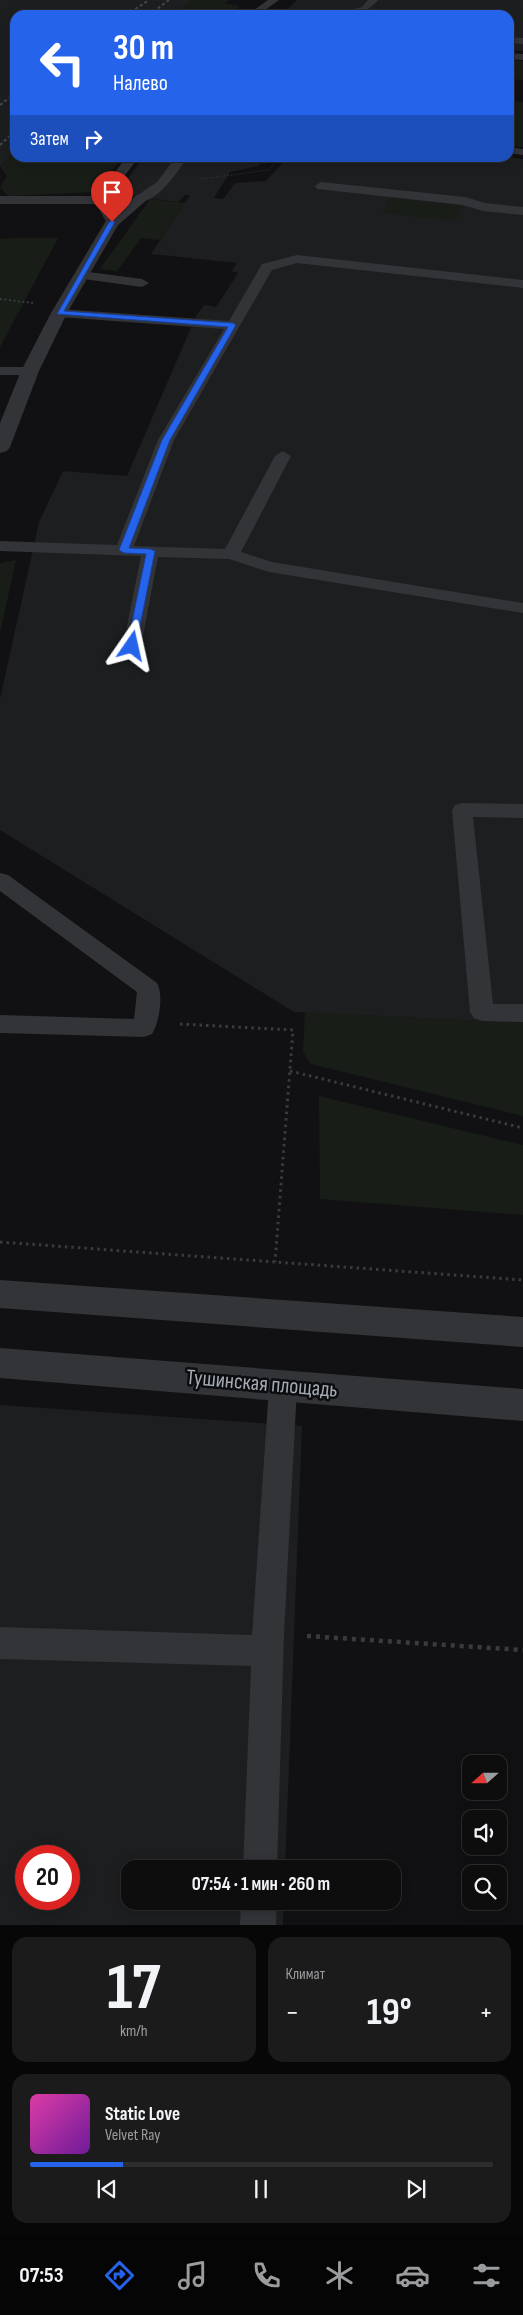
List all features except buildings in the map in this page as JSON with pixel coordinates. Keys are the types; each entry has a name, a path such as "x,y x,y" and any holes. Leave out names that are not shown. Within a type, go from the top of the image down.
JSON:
{"street":[{"path":"0,447 30,371 59,313 112,222 142,198"},
{"path":"0,1294 523,1332"},
{"name":"Тушинская площадь","path":"0,1363 523,1405"}],"lane":[{"path":"259,10 274,0"},
{"path":"359,10 364,9 373,0"},
{"path":"100,200 129,162"},
{"path":"142,198 160,185 178,162"},
{"path":"322,186 465,202 483,207 523,211"},
{"path":"0,200 100,200"},
{"path":"100,200 112,222"},
{"path":"124,550 166,440 267,267 297,259 523,284"},
{"path":"81,276 142,283"},
{"path":"59,313 233,325"},
{"path":"0,371 30,371"},
{"path":"231,554 283,456"},
{"path":"0,546 231,554 269,567 523,608"},
{"path":"132,646 150,551"},
{"path":"523,811 462,810 482,1012 523,1012"},
{"path":"0,880 148,989 144,1028 0,1024"},
{"path":"260,1860 268,1642 283,1386"},
{"path":"0,1642 268,1642"},
{"path":"258,1925 259,1910"}],"path":[{"path":"160,185 269,170 276,162"},
{"path":"0,299 36,303"},
{"path":"145,1022 293,1030 275,1262"},
{"path":"290,1071 523,1128"},
{"path":"0,1242 523,1280"},
{"path":"268,1642 523,1650"}],"shaded area":[{"path":"0,0 193,0 179,10 10,10 10,157 0,166"},
{"path":"193,0 229,0 225,3 239,6 237,10 179,10"},
{"path":"297,0 523,0 523,51 514,50 514,10 286,10"},
{"path":"514,60 523,61 523,80 514,79"},
{"path":"514,101 523,102 523,147 514,146"},
{"path":"10,157 10,162 119,162 95,192 8,196 0,187 7,176 0,166"},
{"path":"514,158 523,159 523,1023 294,1012 0,830 0,699 39,522 63,471 127,476 196,316 204,305 216,307 238,273 232,271 237,263 151,254 190,195 185,195 178,202 116,194 140,162 262,162 258,166 230,172 214,198 223,199 235,183 266,181 283,162 514,162"},
{"path":"390,198 463,205 456,221 382,213"},
{"path":"150,199 185,203 160,240 141,238 117,271 100,269"},
{"path":"58,238 0,347 0,239"},
{"path":"16,560 0,633 0,563"},
{"path":"305,1012 523,1023 523,1116 311,1064 303,1052"},
{"path":"319,1096 523,1145 523,1215 320,1199"},
{"path":"0,1405 302,1426 285,1860 121,1860 121,1910 284,1910 283,1925 0,1925"}],"railway":[{"path":"134,10 149,0"},
{"path":"156,10 169,0"},
{"path":"0,105 10,97"},
{"path":"0,145 10,136"}],"route":[{"path":"112,222 59,313 233,325 166,440 124,550 150,551 132,646"}]}
